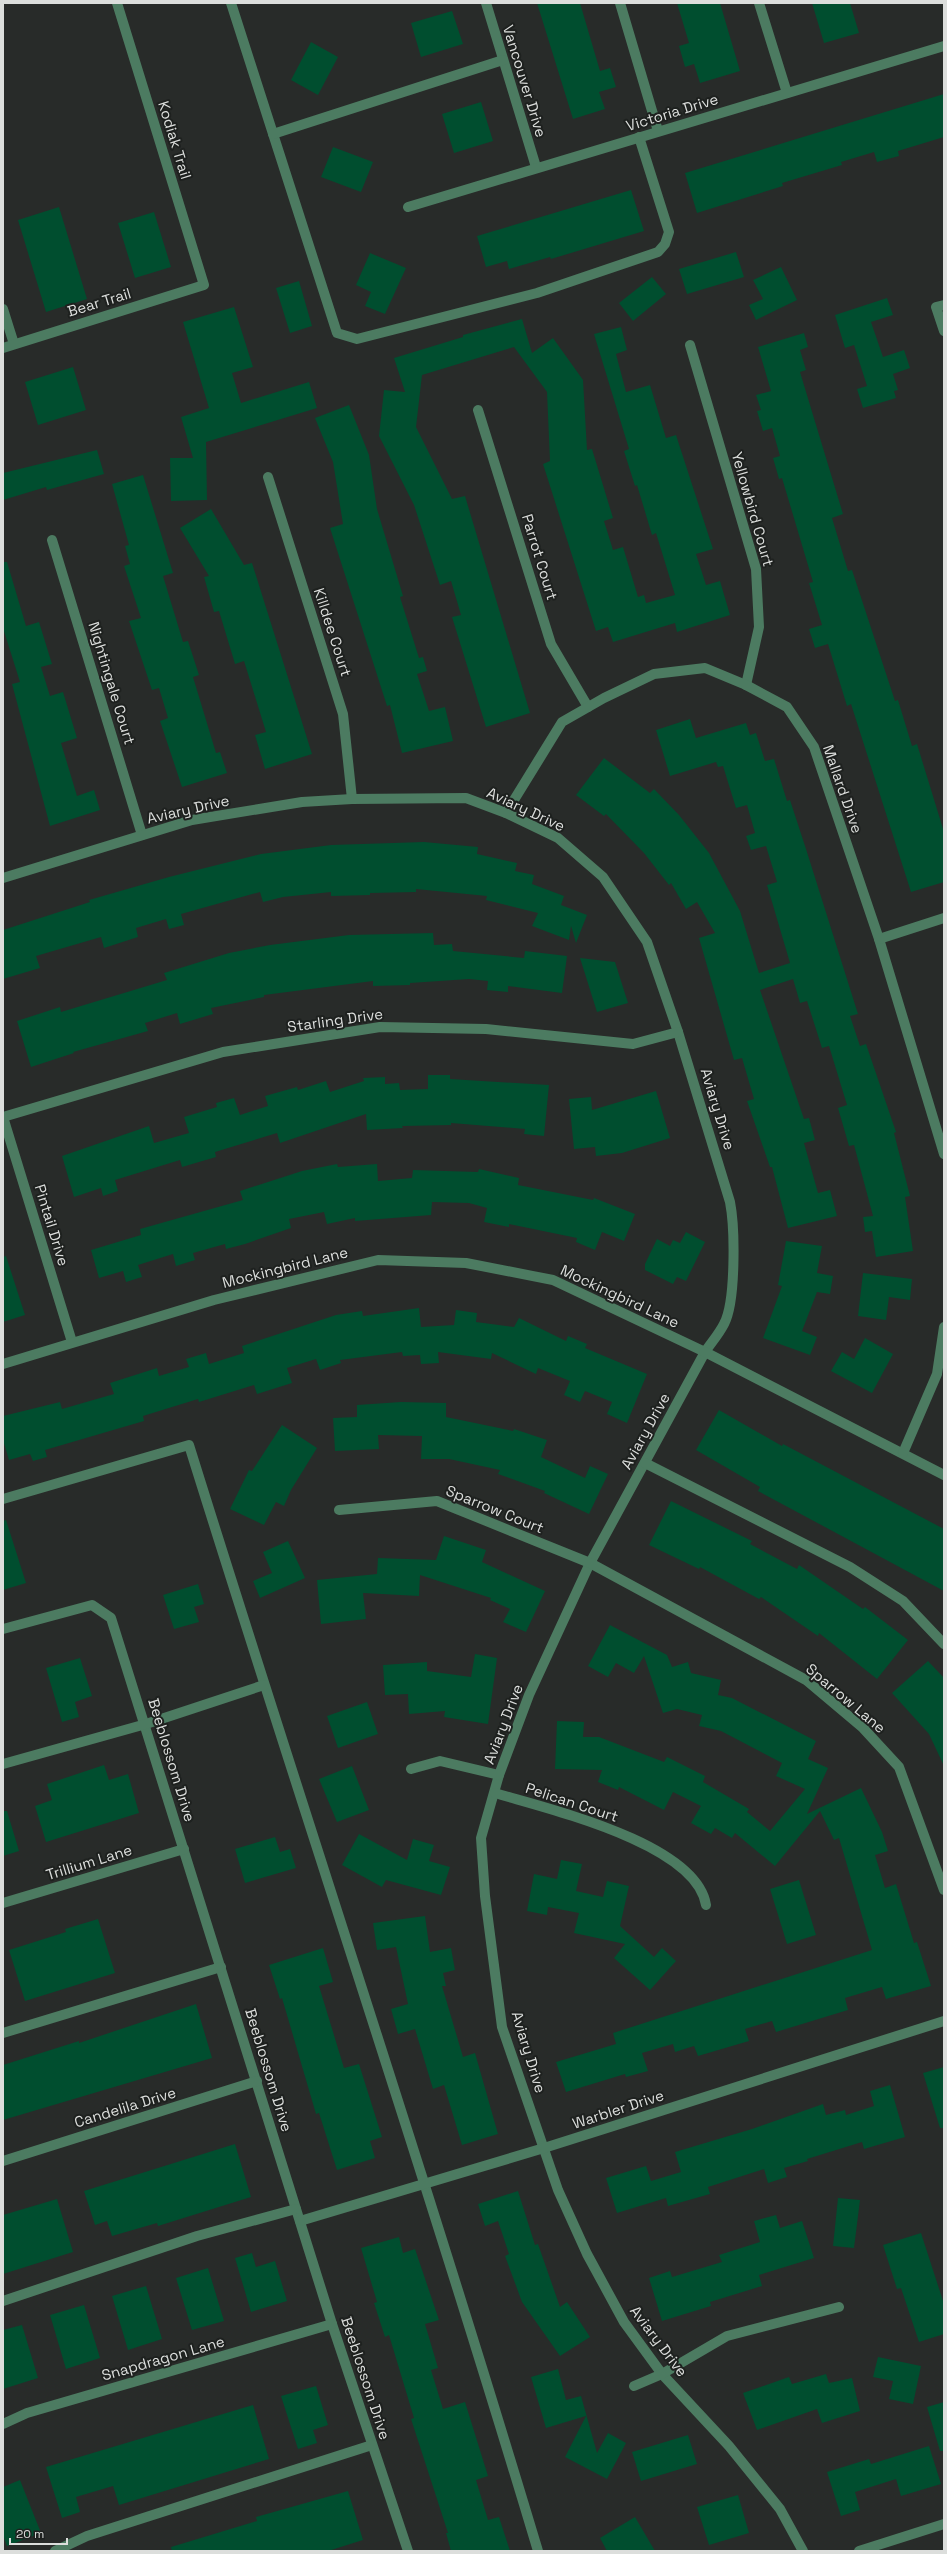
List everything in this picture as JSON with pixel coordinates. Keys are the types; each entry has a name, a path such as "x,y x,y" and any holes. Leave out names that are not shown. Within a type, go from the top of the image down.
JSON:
{"street":[{"name":"Kodiak Trail","path":"117,3 204,285"},
{"path":"231,3 337,333 357,339 536,293 658,252 665,244 669,232 639,137"},
{"name":"Vancouver Drive","path":"486,3 536,167"},
{"path":"620,3 658,131"},
{"path":"759,3 787,93"},
{"name":"Victoria Drive","path":"408,207 536,167 944,46"},
{"path":"273,134 503,60"},
{"name":"Bear Trail","path":"3,348 204,285"},
{"path":"940,306 944,331"},
{"path":"3,309 14,344"},
{"name":"Yellowbird Court","path":"690,345 756,568 759,627 746,685"},
{"name":"Parrot Court","path":"478,410 551,644 588,707"},
{"name":"Killdee Court","path":"268,477 343,714 352,799"},
{"name":"Nightingale Court","path":"52,540 142,836"},
{"name":"Mallard Drive","path":"506,813 562,722 588,707 654,674 705,668 746,685 787,707 814,747 879,939 944,1154"},
{"name":"Aviary Drive","path":"3,878 192,820 302,802 352,799 466,798 506,813 558,838 603,877 647,942 678,1032 730,1202 735,1229 731,1291 725,1323 705,1352 590,1563 529,1696 498,1775 495,1793 481,1838 485,1896 502,2027 558,2190 587,2254 624,2322 662,2374 730,2446 780,2509 803,2551"},
{"path":"879,939 944,918"},
{"name":"Starling Drive","path":"3,1117 223,1052 380,1027 486,1029 633,1044 678,1032"},
{"name":"Pintail Drive","path":"3,1117 72,1342"},
{"name":"Mockingbird Lane","path":"3,1364 214,1300 378,1260 466,1263 553,1280 705,1352 944,1475"},
{"path":"903,1453 937,1374 944,1327"},
{"path":"3,1499 189,1446 264,1685 426,2184 538,2551"},
{"path":"645,1462 850,1568 903,1601 944,1644"},
{"name":"Sparrow Court","path":"339,1510 437,1501 590,1563"},
{"name":"Sparrow Lane","path":"590,1563 806,1680 863,1728 899,1768 944,1890"},
{"name":"Beeblossom Drive","path":"3,1629 92,1605 111,1618 146,1724 332,2324 408,2551"},
{"path":"3,1764 146,1724 264,1685"},
{"path":"411,1769 440,1761 498,1775"},
{"name":"Pelican Court","path":"495,1793 608,1826 677,1862 704,1891 706,1905"},
{"name":"Trillium Lane","path":"3,1903 184,1849"},
{"path":"3,2033 221,1967"},
{"name":"Warbler Drive","path":"300,2221 544,2148 944,2021"},
{"name":"Candelila Drive","path":"3,2161 256,2081"},
{"path":"3,2301 197,2236 296,2209"},
{"path":"634,2386 662,2374 727,2336 839,2307"},
{"name":"Snapdragon Lane","path":"3,2424 27,2413 332,2324"},
{"path":"55,2551 87,2536 372,2445"},
{"path":"859,2551 944,2524"}],"building":[{"path":"537,3 580,3 600,71 610,68 616,87 599,92 605,109 573,119"},
{"path":"677,3 720,3 740,71 700,83 694,64 685,67 679,46 689,43"},
{"path":"812,3 850,3 859,33 824,43"},
{"path":"452,11 463,44 421,57 411,23"},
{"path":"311,42 338,57 318,95 291,80"},
{"path":"944,94 944,137 898,151 899,156 877,162 874,152 841,162 842,165 782,183 783,186 697,213 685,173"},
{"path":"481,102 493,141 454,153 442,114"},
{"path":"333,147 373,162 361,192 321,177"},
{"path":"631,190 644,231 551,259 550,257 509,269 507,261 486,267 477,236"},
{"path":"59,207 87,299 46,312 18,220"},
{"path":"154,212 171,267 135,278 118,223"},
{"path":"736,252 744,277 687,294 679,269"},
{"path":"370,253 406,268 385,314 365,306 371,292 356,285"},
{"path":"781,267 797,300 756,320 749,305 763,299 753,280"},
{"path":"652,277 666,294 633,321 619,303"},
{"path":"299,281 312,326 290,333 276,288"},
{"path":"887,298 893,315 871,322 883,357 904,350 910,368 893,374 898,390 894,391 896,398 863,408 857,389 867,386 854,345 845,348 835,315"},
{"path":"234,307 253,367 232,373 241,403 309,382 317,408 206,442 207,500 171,501 170,458 193,458 181,417 209,408 183,322"},
{"path":"522,319 532,353 553,338 583,380 587,450 592,449 613,518 604,521 613,550 623,547 638,597 644,595 646,603 675,595 656,533 652,535 637,485 635,486 624,451 629,449 594,334 621,327 627,350 616,354 626,392 650,385 666,438 676,435 713,549 696,554 706,585 720,581 730,615 677,632 675,623 613,642 608,627 596,631 543,464 550,461 547,392 514,347 422,375 416,427 452,499 465,496 530,713 486,727 452,617 461,615 451,581 440,585 414,505 379,436 384,390 405,392 394,358 463,337 463,335"},
{"path":"804,333 808,347 800,350 806,370 800,372 843,514 832,518 848,571 852,570 895,701 898,700 912,746 917,744 944,832 944,882 911,892 851,704 847,706 828,644 815,648 809,629 822,625 809,583 813,582 782,478 779,479 773,458 780,456 772,428 763,431 757,411 761,410 756,395 771,391 758,347"},
{"path":"73,367 86,410 38,425 25,382"},
{"path":"349,405 369,455 377,509 403,596 400,597 419,658 423,657 427,671 417,674 429,711 445,707 453,741 402,753 390,705 387,706 330,528 343,524 333,462 315,418"},
{"path":"97,450 104,474 47,490 46,487 3,500 3,473"},
{"path":"143,475 173,573 163,576 183,642 188,641 199,675 193,677 216,753 220,752 227,773 182,787 160,721 168,718 159,688 152,690 129,621 141,618 124,566 130,564 125,546 129,545 112,484"},
{"path":"211,509 244,565 252,563 312,754 265,769 255,735 266,732 244,661 235,664 219,611 214,612 204,577 209,576 180,528"},
{"path":"3,562 7,562 26,626 39,622 52,664 41,667 50,696 63,692 77,738 61,743 77,796 94,790 100,810 50,826 12,684 20,682 3,628"},
{"path":"690,719 696,738 746,723 750,735 756,733 765,761 774,759 787,801 790,800 858,1014 850,1016 860,1046 866,1044 896,1132 894,1133 910,1196 905,1197 913,1251 876,1257 872,1231 865,1232 863,1217 873,1216 854,1145 849,1146 838,1108 847,1105 829,1046 822,1048 807,1001 800,1003 793,979 760,990 804,1119 809,1118 815,1140 804,1143 818,1193 830,1190 837,1216 788,1228 772,1167 770,1167 747,1101 754,1099 742,1058 734,1060 699,938 715,933 697,902 686,909 671,883 669,885 644,853 606,814 604,816 576,795 604,758 650,793 654,789 679,815 709,853 740,911 759,973 790,963 767,885 777,882 766,846 751,850 746,836 755,833 747,805 736,808 723,766 718,767 716,762 670,776 656,730"},
{"path":"424,842 478,847 477,854 517,863 515,871 534,875 532,884 564,896 561,905 587,915 576,943 571,926 569,940 532,926 538,913 486,900 487,896 416,889 416,892 370,893 370,895 331,896 331,892 283,897 263,902 260,892 181,914 184,925 169,929 166,919 136,928 138,937 104,948 101,937 36,956 40,968 3,979 3,930 90,902 89,900 169,877 261,854 331,845"},
{"path":"433,933 434,945 452,944 453,951 524,958 525,951 567,956 562,993 508,986 508,992 487,990 488,981 469,979 410,983 410,985 373,986 373,981 264,995 264,997 211,1008 213,1014 180,1024 177,1013 145,1023 148,1031 73,1052 74,1053 31,1067 17,1021 60,1007 61,1012 167,980 164,973 229,953 270,945 349,935"},
{"path":"580,958 615,962 628,1003 597,1012"},
{"path":"428,1075 450,1075 450,1079 549,1085 544,1136 524,1134 525,1129 451,1123 451,1125 402,1126 403,1128 367,1130 366,1114 280,1143 277,1133 215,1152 216,1157 182,1167 180,1160 115,1180 118,1191 103,1196 101,1188 74,1197 62,1156 149,1126 154,1143 189,1133 184,1117 217,1107 216,1103 234,1098 240,1115 268,1106 265,1096 297,1087 298,1090 326,1081 330,1092 364,1081 363,1078 385,1077 385,1084 399,1083 400,1090 428,1089"},
{"path":"656,1091 670,1138 622,1153 596,1156 595,1147 574,1149 569,1099 591,1097 592,1110"},
{"path":"337,1164 338,1167 377,1164 378,1181 412,1178 413,1170 478,1172 479,1169 519,1178 518,1185 593,1200 594,1198 635,1214 624,1241 602,1232 595,1250 576,1242 577,1238 509,1224 509,1227 484,1222 487,1208 469,1203 432,1202 431,1215 355,1221 355,1218 327,1224 324,1212 289,1219 291,1228 245,1244 226,1249 225,1244 193,1253 195,1260 176,1266 173,1254 138,1265 142,1277 126,1282 123,1271 99,1278 91,1250 141,1235 140,1229 243,1200 240,1191 302,1171"},
{"path":"686,1232 705,1242 686,1281 677,1277 673,1284 645,1270 645,1264 657,1239 670,1246 673,1240 680,1243"},
{"path":"786,1241 822,1246 817,1273 833,1276 830,1294 817,1292 802,1331 817,1337 810,1355 763,1338 782,1286 778,1285"},
{"path":"6,1256 25,1315 3,1322 3,1257"},
{"path":"863,1273 912,1279 910,1300 889,1297 886,1320 858,1316"},
{"path":"419,1308 421,1327 454,1325 456,1310 477,1313 476,1322 514,1327 519,1318 566,1341 568,1336 587,1344 585,1348 647,1374 627,1423 607,1414 612,1402 585,1391 580,1402 564,1395 570,1381 538,1368 536,1374 492,1353 491,1359 438,1352 439,1363 421,1364 420,1355 403,1356 402,1352 340,1360 341,1363 320,1370 316,1359 287,1368 292,1383 257,1394 254,1385 199,1402 198,1399 143,1416 144,1421 45,1450 47,1457 33,1461 30,1454 9,1460 3,1440 3,1416 60,1402 62,1409 114,1394 110,1383 157,1368 159,1376 189,1367 186,1359 206,1353 209,1364 244,1353 242,1346 336,1315 362,1311 363,1316"},
{"path":"865,1338 893,1354 872,1393 831,1371 842,1352 854,1359"},
{"path":"401,1402 446,1403 446,1417 513,1431 514,1429 547,1440 541,1457 585,1478 590,1466 608,1474 589,1514 544,1493 545,1491 498,1474 500,1470 449,1459 421,1459 422,1436 378,1435 379,1449 335,1451 333,1418 357,1417 357,1405"},
{"path":"719,1410 782,1446 783,1444 944,1529 944,1591 758,1491 760,1487 696,1450"},
{"path":"282,1425 317,1448 291,1490 284,1506 276,1502 264,1525 230,1509 249,1470 252,1471"},
{"path":"671,1501 752,1541 750,1544 797,1569 799,1565 863,1609 865,1607 908,1640 877,1679 819,1633 818,1636 761,1597 759,1599 700,1567 699,1569 649,1545"},
{"path":"6,1520 26,1583 3,1590 3,1521"},
{"path":"444,1536 486,1550 482,1562 545,1591 526,1632 503,1622 510,1609 490,1600 491,1598 420,1575 419,1596 363,1593 366,1619 321,1624 317,1580 377,1574 378,1558 436,1560"},
{"path":"288,1541 305,1578 260,1598 253,1581 272,1573 263,1552"},
{"path":"198,1584 204,1604 194,1607 199,1622 174,1629 163,1595"},
{"path":"610,1625 667,1655 672,1667 688,1662 691,1673 721,1680 718,1695 732,1698 816,1741 808,1759 828,1768 807,1814 861,1788 882,1832 888,1851 875,1855 885,1888 896,1884 914,1943 917,1942 931,1986 886,1999 882,1987 845,1998 848,2010 776,2032 772,2021 745,2029 749,2041 698,2056 694,2046 675,2052 673,2044 642,2053 648,2071 626,2077 625,2074 566,2092 556,2062 616,2044 613,2033 872,1950 839,1838 834,1840 820,1811 775,1866 735,1833 732,1838 715,1828 711,1834 691,1823 701,1806 673,1792 664,1810 619,1787 618,1790 598,1782 602,1770 555,1769 557,1721 584,1722 583,1737 599,1737 664,1762 667,1757 705,1776 703,1782 749,1809 747,1812 770,1831 805,1789 776,1776 782,1763 721,1731 699,1726 702,1715 677,1709 663,1713 644,1656 634,1673 616,1663 608,1677 588,1666"},
{"path":"475,1654 497,1658 488,1724 444,1717 445,1711 409,1714 408,1694 385,1695 383,1665 427,1662 427,1671 471,1677"},
{"path":"80,1658 92,1696 75,1702 79,1717 62,1722 46,1668"},
{"path":"928,1661 944,1678 944,1766 929,1734 892,1693"},
{"path":"367,1702 378,1734 338,1748 327,1716"},
{"path":"104,1765 109,1780 128,1774 139,1813 46,1842 35,1806 52,1800 47,1784"},
{"path":"352,1766 369,1810 337,1822 319,1779"},
{"path":"3,1811 7,1811 19,1851 3,1856"},
{"path":"359,1834 407,1860 413,1839 434,1845 429,1861 450,1867 441,1895 386,1880 382,1887 342,1865"},
{"path":"275,1837 280,1852 290,1849 296,1868 245,1883 235,1849"},
{"path":"561,1860 582,1864 576,1891 603,1897 607,1881 629,1886 620,1926 654,1957 662,1948 676,1961 650,1990 614,1958 625,1944 574,1933 579,1913 548,1907 547,1915 527,1911 534,1874 557,1879"},
{"path":"799,1880 816,1935 787,1944 770,1889"},
{"path":"425,1916 430,1952 451,1948 455,1970 443,1973 446,1986 442,1986 463,2057 475,2053 498,2134 462,2145 444,2085 433,2089 415,2029 398,2034 391,2009 408,2004 396,1947 377,1950 373,1923"},
{"path":"98,1919 115,1973 25,2001 9,1950 66,1932 65,1929"},
{"path":"323,1948 333,1982 319,1986 344,2068 359,2064 382,2137 370,2141 375,2158 337,2170 319,2113 316,2114 282,1998 280,1999 269,1965"},
{"path":"196,2004 212,2058 3,2120 3,2065 79,2041 79,2043"},
{"path":"944,2067 944,2128 940,2128 923,2073"},
{"path":"890,2085 905,2137 864,2149 862,2142 807,2159 808,2161 784,2168 787,2177 768,2183 764,2169 708,2187 710,2194 668,2206 666,2198 617,2213 606,2178 646,2166 651,2181 681,2172 675,2152 752,2129 823,2104 826,2115 845,2110 846,2115 874,2106 870,2091"},
{"path":"235,2144 251,2197 158,2226 157,2223 112,2236 107,2221 95,2225 84,2191"},
{"path":"518,2191 535,2245 538,2244 560,2307 567,2302 590,2337 560,2356 522,2302 505,2256 509,2254 498,2221 485,2226 478,2204"},
{"path":"838,2198 860,2200 854,2248 833,2246"},
{"path":"57,2199 73,2252 3,2274 3,2215"},
{"path":"776,2215 780,2228 802,2221 814,2258 759,2275 762,2286 710,2302 711,2306 662,2321 649,2278 670,2271 672,2277 722,2262 719,2255 760,2242 754,2221"},
{"path":"921,2233 944,2304 944,2334 919,2342 901,2288 897,2289 883,2245"},
{"path":"399,2237 403,2253 415,2249 439,2320 425,2324 438,2368 431,2370 443,2409 465,2402 488,2476 476,2480 488,2520 499,2517 510,2551 451,2551 446,2533 448,2533 411,2419 414,2418 389,2335 385,2337 374,2303 377,2302 361,2248"},
{"path":"252,2253 256,2267 275,2261 287,2301 251,2312 235,2258"},
{"path":"208,2268 224,2321 192,2330 176,2278"},
{"path":"146,2286 162,2339 128,2350 112,2296"},
{"path":"84,2305 100,2358 66,2369 50,2315"},
{"path":"22,2325 38,2378 3,2389 3,2330"},
{"path":"878,2357 921,2366 913,2404 889,2399 893,2381 873,2377"},
{"path":"558,2369 566,2400 581,2396 597,2453 608,2433 626,2443 607,2479 565,2457 586,2416 546,2428 531,2377"},
{"path":"826,2374 829,2383 852,2378 860,2411 822,2423 817,2409 757,2430 743,2393 789,2377 792,2384"},
{"path":"316,2386 328,2425 313,2430 317,2443 298,2449 281,2396"},
{"path":"944,2402 944,2451 940,2451 927,2407"},
{"path":"253,2405 269,2459 119,2505 113,2486 76,2497 80,2512 62,2518 46,2467"},
{"path":"688,2435 697,2464 641,2481 632,2452"},
{"path":"929,2446 941,2484 901,2496 896,2479 855,2492 860,2510 841,2516 827,2472 869,2459 871,2464"},
{"path":"20,2480 41,2533 7,2546 3,2535 3,2487"},
{"path":"348,2491 363,2540 328,2551 172,2551 171,2547 257,2521 256,2517"},
{"path":"738,2495 749,2533 709,2545 697,2507"},
{"path":"635,2517 655,2551 607,2551 600,2538"}]}
